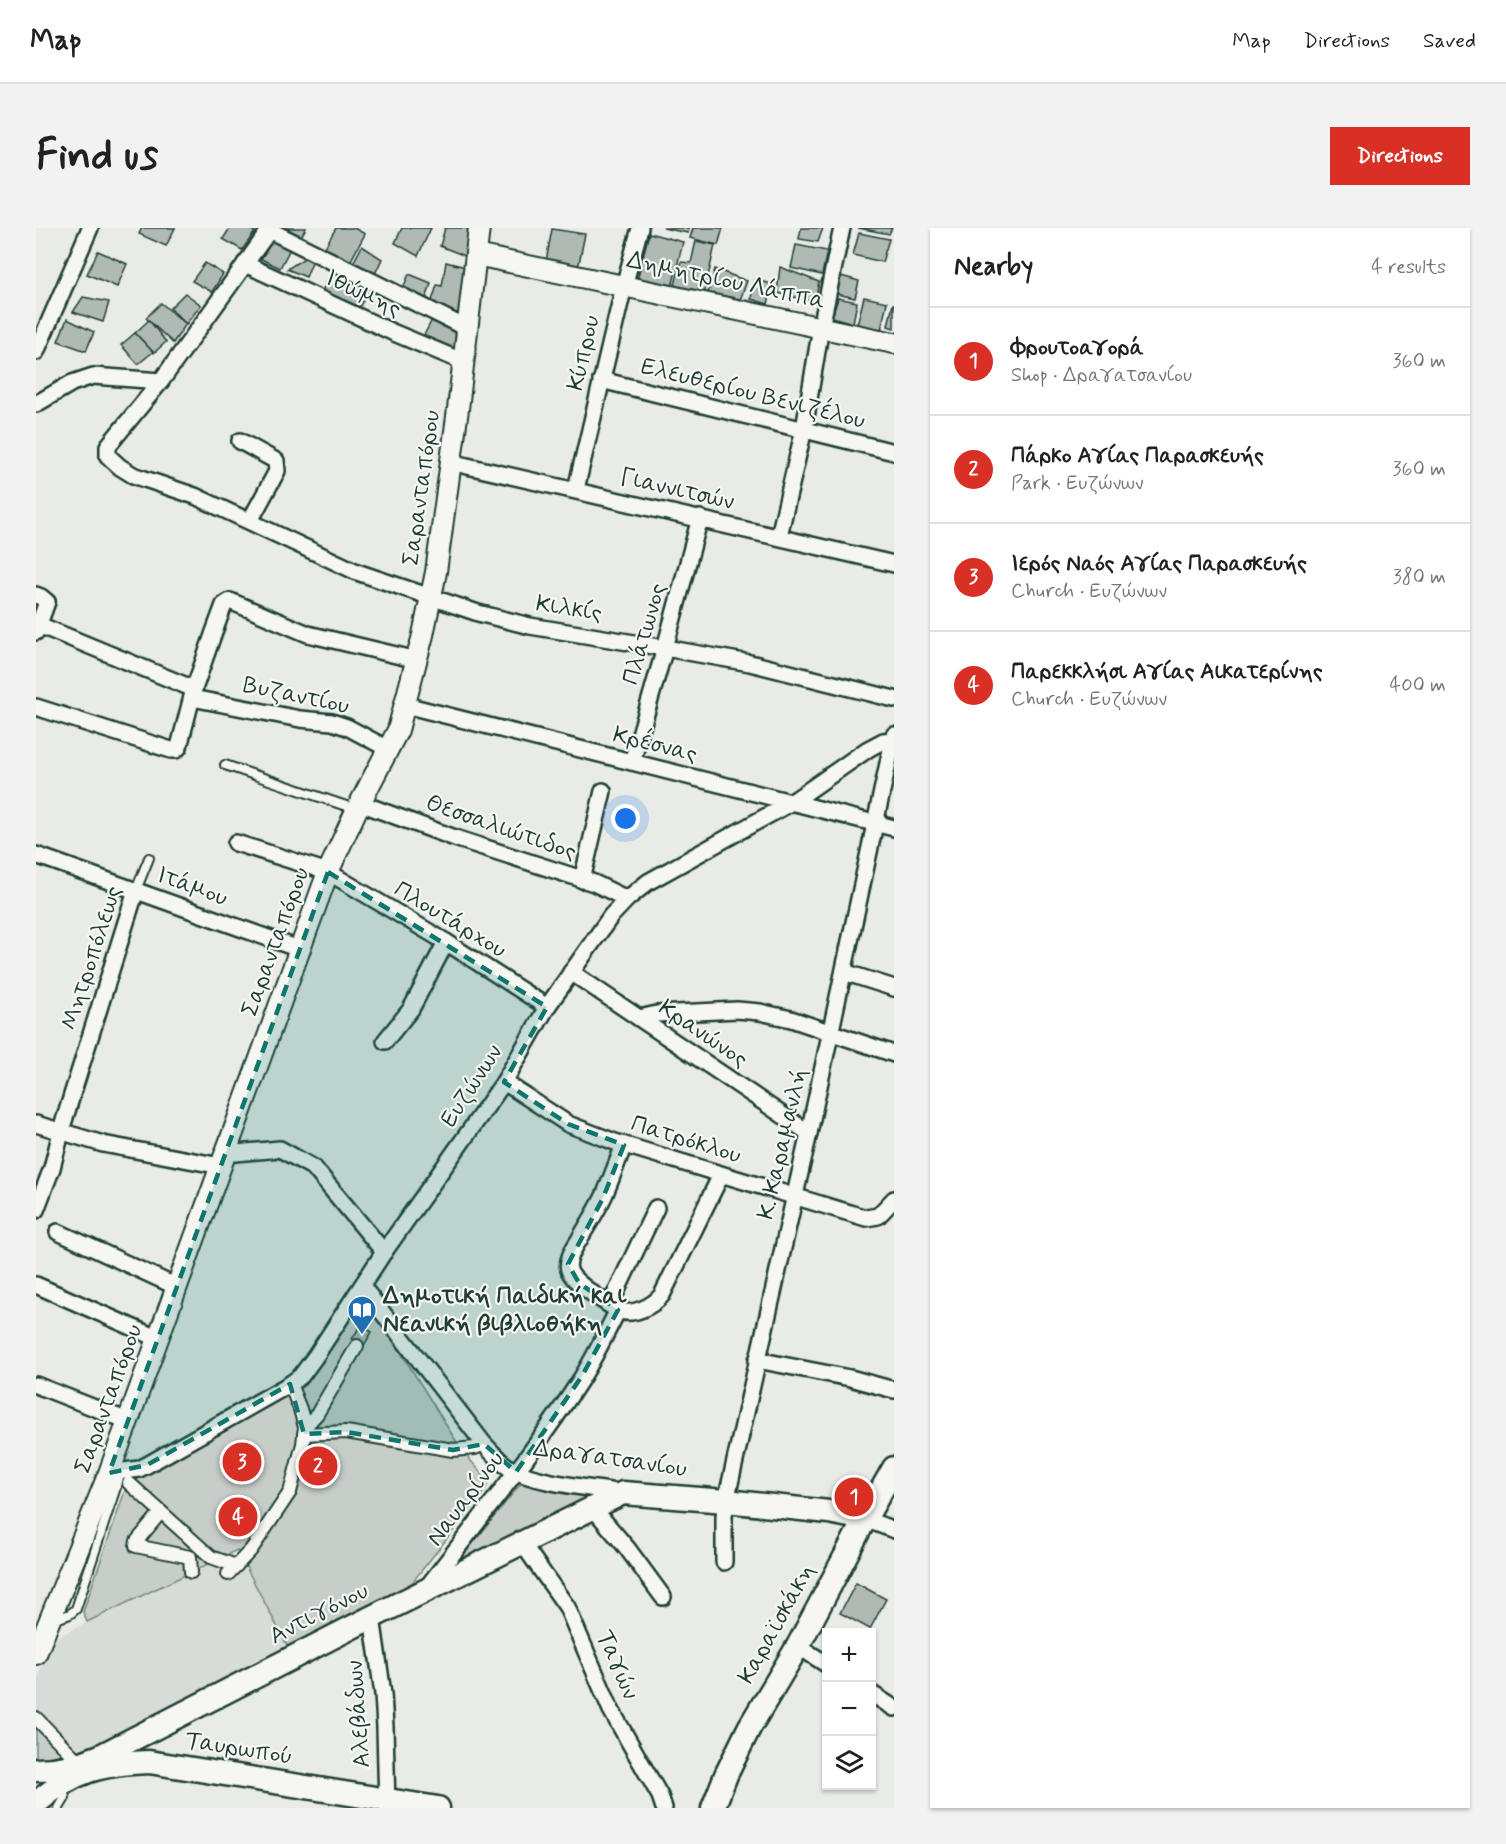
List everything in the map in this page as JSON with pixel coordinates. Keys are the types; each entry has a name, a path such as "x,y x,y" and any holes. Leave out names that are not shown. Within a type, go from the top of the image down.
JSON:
{"main road":[{"name":"Καραϊσκάκη","path":"714,1808 726,1775 749,1728 798,1646 894,1468"},
{"name":"Δραγατσανίου","path":"623,1493 726,1501 865,1519"},
{"name":"Αντιγόνου","path":"36,1770 83,1768 372,1617 623,1493"},
{"name":"Ταυρωπού","path":"45,1806 61,1784 83,1768 149,1762 386,1804 438,1808"},
{"path":"36,1778 45,1806"}],"street":[{"path":"36,352 90,228"},
{"name":"Σαρανταπόρου","path":"36,1654 49,1622 120,1476 128,1421 328,872 358,806 398,730 432,597 464,362 479,228"},
{"name":"Κύπρου","path":"576,489 640,228"},
{"path":"779,536 804,429 821,327 842,228"},
{"path":"36,404 72,383 93,376 161,381 270,229 468,329"},
{"name":"Δημητρίου Λάππα","path":"476,255 894,343"},
{"name":"Ιθώμης","path":"245,264 392,332 464,362"},
{"name":"Ελευθερίου Βενιζέλου","path":"601,380 894,452"},
{"name":"Κιλκίς","path":"161,381 108,446 108,456 120,467 133,474 174,488 250,521 357,572 509,622 763,666 894,699"},
{"path":"240,441 276,461 278,465 250,521"},
{"name":"Γιαννιτσών","path":"450,462 576,489 894,564"},
{"name":"Πλάτωνος","path":"632,762 700,518"},
{"path":"36,595 47,602 37,628"},
{"path":"36,707 176,750 179,747 193,694 224,605 230,601 308,634 417,660"},
{"name":"Βυζαντίου","path":"37,628 193,694 300,719 332,722 347,727 388,749"},
{"name":"Κρέσνας","path":"405,705 894,828"},
{"name":"Ευζώνων","path":"120,1476 147,1466 290,1384 300,1376 504,1082 547,1007 611,915 627,899 648,882 792,802 868,749 894,738"},
{"name":"Κ. Καραμανλή","path":"724,1562 726,1501 809,1133 894,738"},
{"path":"582,880 603,791"},
{"name":"Θεσσαλιώτιδος","path":"358,806 582,880 627,899"},
{"name":"Πλουτάρχου","path":"236,843 328,872 446,942 547,1007"},
{"name":"Ιτάμου","path":"36,855 300,949"},
{"name":"Μητροπόλεως","path":"36,1210 49,1177 136,891"},
{"path":"385,1041 411,1009 446,942"},
{"name":"Κρανώνος","path":"571,972 809,1133"},
{"path":"844,972 894,988"},
{"path":"639,1018 657,1014 749,1010 783,1017 894,1054"},
{"name":"Πατρόκλου","path":"504,1082 568,1124 624,1145 794,1197 866,1218 878,1215 894,1199"},
{"path":"36,1124 120,1148 223,1160 280,1149 314,1168 384,1252"},
{"path":"624,1145 603,1197 572,1251 568,1264 571,1274 579,1283 614,1308 625,1312 637,1311 652,1305 662,1295 721,1175"},
{"name":"Ναυαρίνου","path":"423,1592 516,1472 582,1376 614,1308 656,1208"},
{"path":"58,1232 177,1287"},
{"path":"36,1286 159,1339"},
{"name":"Δραγατσανίου","path":"362,1286 484,1444 506,1466 516,1472 537,1478 623,1493"},
{"path":"304,1431 357,1346"},
{"path":"757,1360 850,1378 894,1390"},
{"path":"120,1476 211,1557 232,1570 265,1531 290,1492 298,1466 304,1431 300,1409 290,1384"},
{"path":"36,1385 128,1421"},
{"path":"304,1431 346,1432 453,1450 475,1448 484,1444"},
{"path":"593,1508 627,1548 663,1597"},
{"path":"161,1512 137,1541 136,1546 190,1557 191,1572"},
{"path":"865,1519 894,1530"},
{"name":"Ταγών","path":"522,1543 567,1607 611,1710 660,1796 664,1808"},
{"name":"Αλεβάδων","path":"372,1617 384,1705 386,1804"},
{"path":"798,1646 822,1661"},
{"path":"876,1697 894,1708"},
{"path":"36,1718 83,1768"}],"lane":[{"name":"Θεσσαλιώτιδος","path":"225,765 358,806"},
{"name":"Μητροπόλεως","path":"136,891 149,858"}],"highlighted area":[{"path":"328,872 547,1007 504,1082 568,1124 624,1145 603,1198 568,1264 579,1283 618,1310 582,1376 516,1472 484,1444 453,1450 346,1432 304,1434 290,1384 147,1465 109,1473"}],"shaded area":[{"path":"365,1308 375,1315 385,1327 463,1452 487,1479 487,1486 480,1497 403,1594 289,1649 237,1550 87,1622 83,1612 127,1485 302,1386 354,1311"},
{"path":"524,1482 584,1490 593,1499 454,1567 518,1487"},
{"path":"221,1558 229,1575 245,1566 289,1649 73,1754 36,1715 36,1682 51,1640"},
{"path":"36,1721 75,1760 36,1760"}],"building":[{"path":"142,228 175,228 166,246 139,234"},
{"path":"230,228 248,228 255,232 242,250 223,239"},
{"path":"281,228 306,228 299,240"},
{"path":"336,228 354,228 365,234 350,262 324,249"},
{"path":"402,228 431,228 418,256 395,243"},
{"path":"445,228 473,230 470,258 440,246"},
{"path":"663,228 689,228 688,233"},
{"path":"693,228 723,228 718,245 690,238"},
{"path":"801,228 823,228 818,242 799,239"},
{"path":"858,228 892,228 889,234"},
{"path":"552,229 585,234 578,268 546,261"},
{"path":"649,233 683,242 672,287 637,280"},
{"path":"859,233 889,239 882,262 853,255"},
{"path":"275,236 292,245 280,268 261,259"},
{"path":"696,241 715,245 704,295 674,288 681,262 691,263"},
{"path":"796,245 827,251 822,275 791,268"},
{"path":"362,246 382,259 373,278 351,267"},
{"path":"98,251 127,264 117,287 87,274"},
{"path":"309,255 314,257 306,277 287,269"},
{"path":"446,262 470,268 462,316 431,304 437,285 442,286"},
{"path":"205,263 223,274 212,292 192,281"},
{"path":"780,267 819,282 815,302 777,293"},
{"path":"334,268 371,286 360,307 322,291"},
{"path":"715,269 747,281 739,303 707,296"},
{"path":"409,274 431,283 425,303 401,293"},
{"path":"841,276 859,281 855,298 837,294"},
{"path":"754,280 773,284 768,304 751,299"},
{"path":"185,293 201,305 186,324 170,308"},
{"path":"83,297 109,302 103,322 73,312"},
{"path":"864,297 887,302 881,330 857,325"},
{"path":"838,298 857,302 853,323 832,317"},
{"path":"161,303 186,324 173,343 146,318"},
{"path":"894,304 894,328 888,326"},
{"path":"434,316 461,332 457,350 422,339"},
{"path":"67,319 94,332 86,351 58,341"},
{"path":"149,320 166,342 154,353 135,333"},
{"path":"135,333 153,352 138,364 121,345"},
{"name":"Δημοτική Παιδική και Νεανική βιβλιοθήκη","path":"361,1325 372,1332 363,1347 352,1339"},
{"path":"856,1583 886,1599 871,1628 840,1613"}],"place":[{"name":"Δημοτική Παιδική και Νεανική βιβλιοθήκη","path":"362,1336"},
{"name":"Ιερός Ναός Αγίας Παρασκευής","path":"242,1462"},
{"name":"Πάρκο Αγίας Παρασκευής","path":"318,1466"},
{"name":"Φρουτοαγορά","path":"854,1497"},
{"name":"Παρεκκλήσι Αγίας Αικατερίνης","path":"238,1517"}]}
